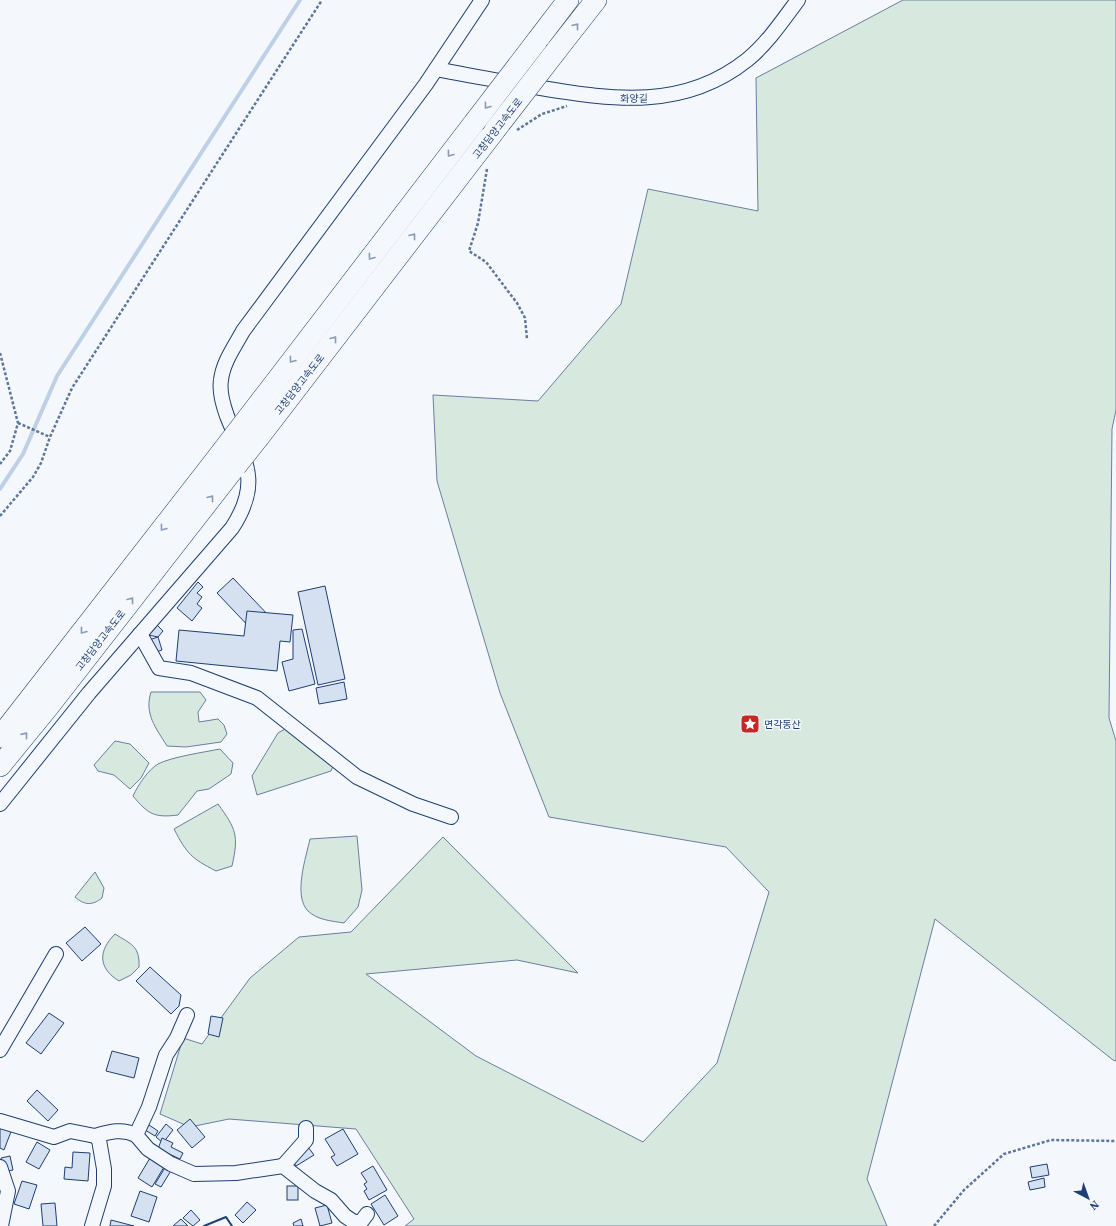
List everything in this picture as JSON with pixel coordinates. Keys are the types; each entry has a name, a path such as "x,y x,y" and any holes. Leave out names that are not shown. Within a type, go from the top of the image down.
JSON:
{"highway":[{"name":"고창담양고속도로","path":"252,430 474,123 568,0"},
{"name":"고창담양고속도로","path":"0,737 252,430 503,132 556,51 596,0"},
{"name":"고창담양고속도로","path":"0,766 49,706 228,460"}],"street":[{"path":"0,804 89,693 232,528 243,511 247,500 249,480 247,468 224,407 220,381 225,365 243,331 436,69 482,0"},
{"name":"화양길","path":"436,69 587,96 622,99 649,98 682,92 711,81 748,59 798,0"},
{"path":"140,634 159,668 191,673 257,698 357,777 413,804 451,817"},
{"path":"0,1050 56,954"},
{"path":"136,1135 149,1107 166,1055 177,1038 187,1015"},
{"path":"0,1121 54,1137 70,1131 95,1136 126,1130 136,1135 148,1148 171,1164 194,1174 236,1173 283,1166 306,1140 306,1128"},
{"path":"92,1226 104,1186 104,1169 99,1140 95,1136"},
{"path":"283,1166 314,1191 331,1200 345,1216 354,1222 361,1222 367,1214"},
{"path":"0,1167 8,1191 1,1226"}],"path":[{"path":"0,516 33,476 41,463 50,437 72,388 322,0"},
{"path":"503,132 542,114 568,106 587,96"},
{"path":"488,167 478,223 469,251 486,262 517,303 525,318 526,339"},
{"path":"0,353 18,423 10,451 0,464"},
{"path":"18,423 50,437"},
{"path":"934,1226 964,1190 1004,1154 1051,1140 1116,1141"}],"shaded area":[{"path":"903,0 1116,0 1116,410 1112,429 1109,718 1116,741 1116,1061 935,919 867,1179 887,1226 405,1226 414,1219 356,1129 229,1119 190,1127 160,1114 183,1038 202,1044 250,978 299,937 351,932 443,837 578,973 517,960 366,974 476,1056 643,1142 717,1063 769,892 726,847 549,817 500,693 437,481 433,395 538,401 621,304 648,189 758,211 756,78"},
{"path":"151,692 200,692 206,700 198,712 199,722 218,719 224,725 227,734 221,742 186,747 167,746 155,727 150,714 149,700"},
{"path":"287,728 333,766 331,771 257,795 252,776 278,733"},
{"path":"115,741 130,744 149,763 141,778 130,789 114,775 98,771 94,765"},
{"path":"220,749 233,763 231,774 209,789 197,791 178,815 163,816 152,813 143,807 133,796 144,778 158,764 179,757"},
{"path":"218,804 232,826 235,847 232,866 216,871 195,859 186,850 174,829"},
{"path":"357,836 362,890 358,907 344,923 325,920 312,914 308,911 301,896 302,876 310,839"},
{"path":"95,872 104,888 102,898 88,904 75,897"},
{"path":"115,934 133,946 138,954 139,960 139,967 131,975 119,981 107,971 103,959 103,953 109,940"}],"building":[{"path":"233,578 270,617 254,632 217,593"},
{"path":"198,582 203,587 197,593 202,597 197,604 202,608 192,621 177,608"},
{"path":"325,586 345,679 318,685 298,592"},
{"path":"247,611 293,615 290,642 280,641 277,671 176,661 179,630 244,636"},
{"path":"157,625 163,631 158,637 148,635"},
{"path":"302,629 315,684 289,691 282,662 293,659 293,630"},
{"path":"158,637 162,650 153,653 149,640"},
{"path":"344,682 347,699 319,704 316,688"},
{"path":"85,927 101,944 82,961 66,943"},
{"path":"150,967 181,995 179,1006 171,1014 136,981"},
{"path":"49,1013 64,1023 41,1054 26,1043"},
{"path":"211,1016 223,1018 219,1037 208,1034"},
{"path":"112,1051 139,1058 134,1078 106,1071"},
{"path":"37,1090 58,1110 48,1121 27,1101"},
{"path":"190,1119 205,1137 192,1148 177,1130"},
{"path":"166,1124 173,1130 163,1143 156,1137"},
{"path":"149,1125 158,1131 155,1136 145,1130"},
{"path":"0,1126 12,1129 4,1150 0,1148"},
{"path":"343,1129 358,1154 337,1166 331,1157 335,1155 325,1139"},
{"path":"162,1138 173,1143 171,1147 183,1153 180,1159 158,1149"},
{"path":"37,1142 50,1150 39,1169 26,1162"},
{"path":"308,1147 314,1155 296,1166 291,1159"},
{"path":"73,1152 90,1153 88,1181 64,1179 65,1167 72,1168"},
{"path":"10,1156 13,1170 4,1172 1,1158"},
{"path":"150,1158 164,1167 152,1187 138,1178"},
{"path":"1047,1164 1049,1175 1032,1178 1030,1167"},
{"path":"166,1166 172,1169 161,1187 155,1184"},
{"path":"373,1166 387,1190 369,1200 364,1191 367,1189 364,1184 367,1182 361,1173"},
{"path":"1044,1178 1045,1187 1030,1190 1028,1182"},
{"path":"22,1181 37,1185 29,1209 14,1204"},
{"path":"287,1186 298,1186 298,1200 287,1200"},
{"path":"140,1191 157,1197 149,1222 131,1216"},
{"path":"385,1195 398,1216 384,1225 371,1204"},
{"path":"247,1202 256,1210 243,1223 235,1215"},
{"path":"55,1203 57,1226 43,1226 41,1204"},
{"path":"327,1205 332,1223 320,1226 315,1208"},
{"path":"191,1210 200,1220 193,1226 183,1218"},
{"path":"181,1219 188,1226 173,1226"},
{"path":"301,1219 303,1226 294,1226 293,1223"},
{"path":"111,1220 134,1226 110,1226"}],"waterway":[{"path":"0,489 23,454 57,376 300,0"}],"wall":[{"path":"204,1226 226,1217 232,1226"}],"place":[{"name":"면각동산","path":"750,724"}]}
